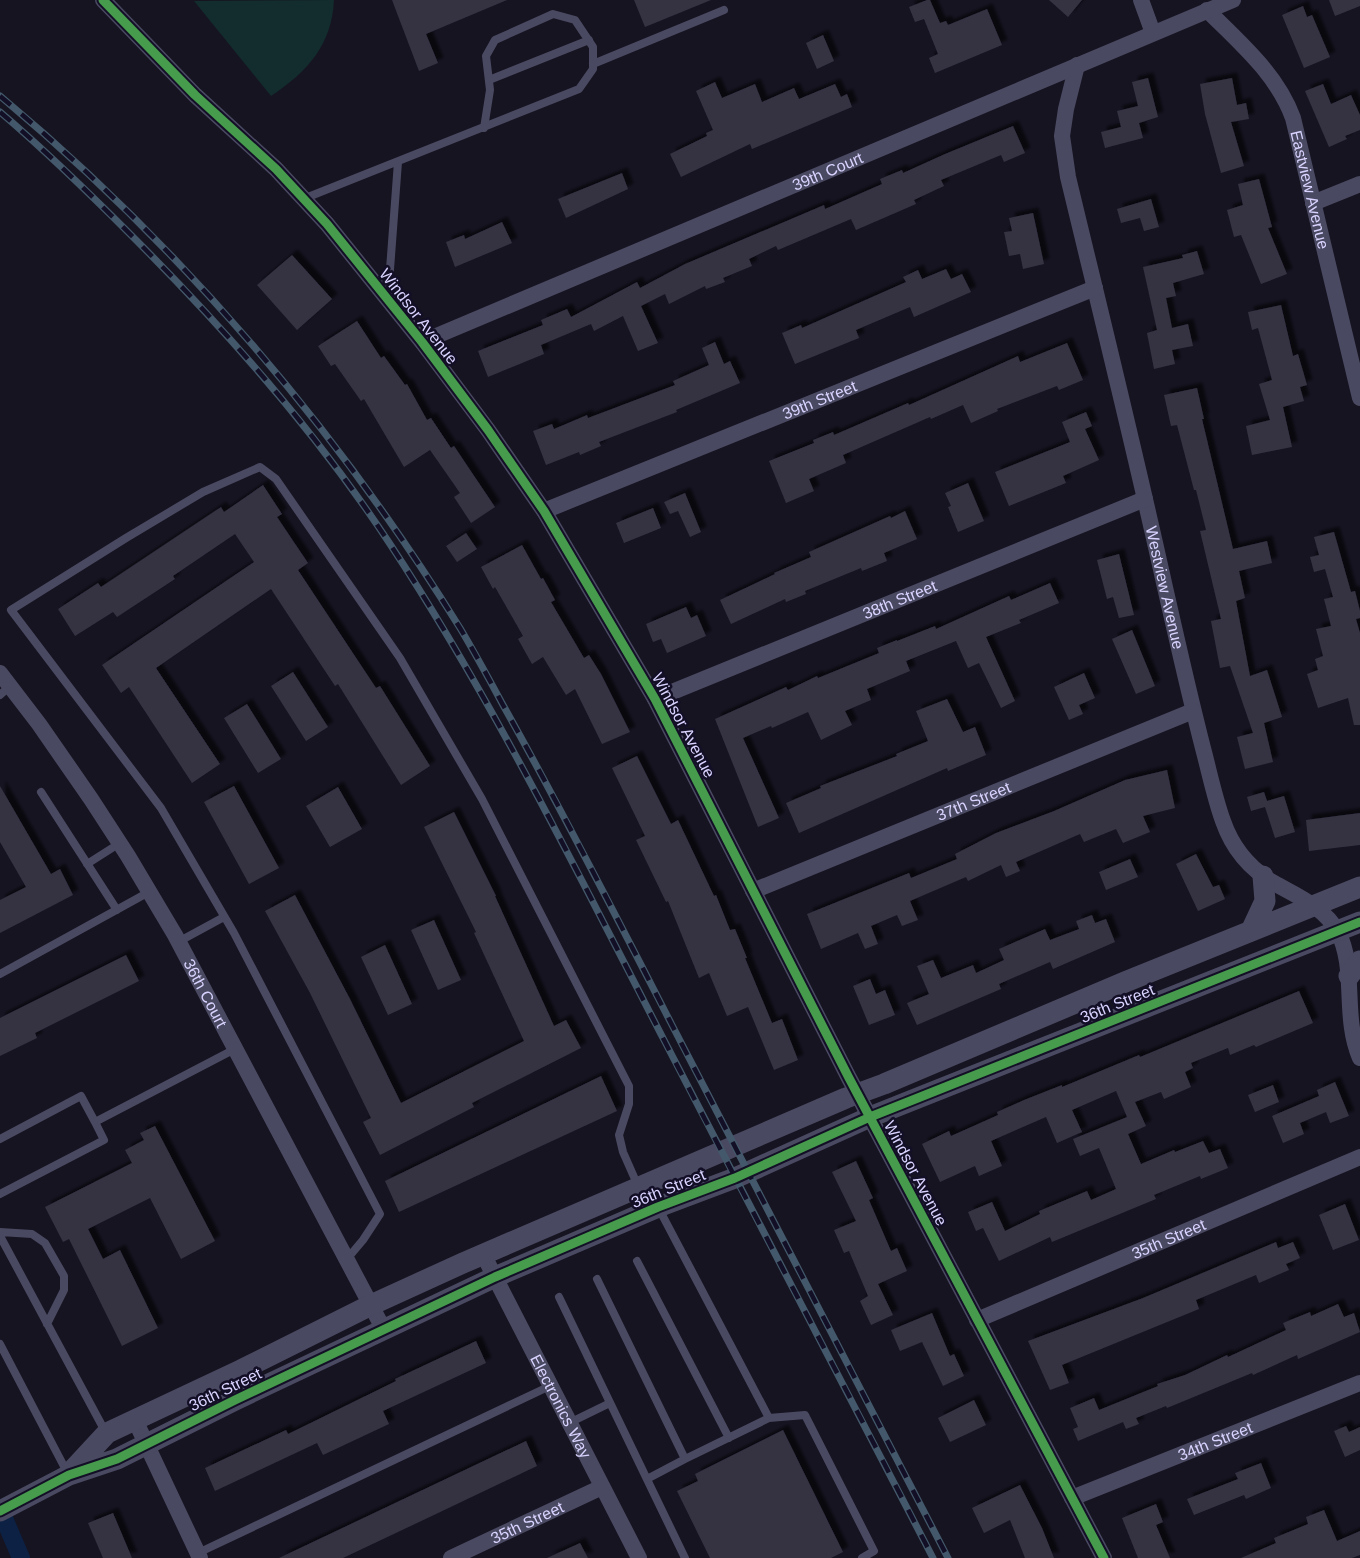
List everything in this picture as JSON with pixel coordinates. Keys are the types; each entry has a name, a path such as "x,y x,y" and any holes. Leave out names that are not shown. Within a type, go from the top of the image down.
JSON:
{"street":[{"name":"Windsor Avenue","path":"103,0 195,95 276,169 303,199 422,342 488,430 544,511 655,699 857,1093 1104,1558"},
{"path":"1141,0 1153,33"},
{"name":"39th Court","path":"422,342 1233,0"},
{"name":"Eastview Avenue","path":"1207,10 1264,68 1281,89 1293,118 1360,398"},
{"name":"Westview Avenue","path":"1077,65 1062,136 1068,177 1193,711 1219,809 1228,835 1243,857 1263,876 1315,906 1337,931 1355,969 1349,1017 1354,1043 1360,1058"},
{"path":"1314,203 1360,184"},
{"name":"39th Street","path":"544,511 1095,288"},
{"name":"38th Street","path":"655,699 1145,499"},
{"name":"36th Court","path":"3,685 39,724 120,843 149,892 178,942 384,1330"},
{"name":"37th Street","path":"753,891 1193,711"},
{"path":"1251,931 1264,901 1263,876"},
{"name":"36th Street","path":"69,1475 106,1433 241,1370 371,1305 638,1186 857,1093 895,1080 1360,887"},
{"name":"36th Street","path":"0,1511 69,1475 117,1459 495,1277 735,1178 870,1117 1360,922"},
{"name":"35th Street","path":"977,1320 1360,1157"},
{"name":"Electronics Way","path":"483,1254 639,1558"},
{"name":"34th Street","path":"1072,1498 1360,1383"},
{"path":"135,1420 199,1555"},
{"name":"35th Street","path":"452,1558 602,1486"}],"lane":[{"path":"593,64 724,10"},
{"path":"303,199 484,128 579,89 593,69 593,47 575,20 553,14 495,40 486,56 490,90 484,128"},
{"path":"489,80 589,40"},
{"path":"388,300 398,162"},
{"path":"347,1259 380,1214 224,917 160,808 11,610 203,492 260,467 276,478 400,658 482,799 629,1086 629,1104 619,1135 623,1152 638,1186"},
{"path":"41,792 117,910"},
{"path":"87,864 120,843"},
{"path":"0,974 149,892"},
{"path":"178,942 224,917"},
{"path":"95,1122 235,1049"},
{"path":"0,1139 81,1096 104,1140 0,1194"},
{"path":"658,1208 769,1418"},
{"path":"47,1324 64,1290 64,1276 45,1243 32,1234 0,1234 47,1324 106,1433"},
{"path":"638,1261 729,1438"},
{"path":"597,1279 685,1460"},
{"path":"559,1298 685,1558"},
{"path":"0,1344 69,1475"},
{"path":"199,1555 550,1386"},
{"path":"569,1423 610,1403"},
{"path":"647,1479 769,1418 805,1415 874,1551 862,1558"}],"green space":[{"path":"334,0 332,16 323,44 296,77 271,96 194,1"}],"building":[{"path":"392,0 507,0 426,34 438,63 419,71"},
{"path":"634,0 711,0 645,27"},
{"path":"930,0 940,23 946,21 948,25 987,9 1002,45 935,73 929,58 938,54 924,19 915,22 909,7"},
{"path":"1049,0 1082,0 1068,17"},
{"path":"1329,0 1360,0 1360,6 1335,16"},
{"path":"1303,6 1307,17 1312,15 1330,57 1304,68 1282,15"},
{"path":"823,35 834,61 817,69 806,43"},
{"path":"1148,78 1158,117 1139,123 1143,138 1105,148 1101,132 1121,127 1117,111 1138,106 1132,82"},
{"path":"1232,78 1237,105 1246,103 1249,119 1231,122 1244,166 1221,173 1205,114 1200,84"},
{"path":"715,82 722,98 755,84 762,102 794,88 799,99 835,84 841,97 847,94 852,107 752,149 750,144 681,177 670,154 707,136 706,133 713,130 696,91"},
{"path":"1323,84 1331,104 1351,95 1360,115 1360,130 1345,136 1347,139 1329,147 1305,91"},
{"path":"1013,126 1025,153 1004,162 1001,155 941,180 944,186 914,200 916,204 856,230 851,219 778,250 776,246 749,259 752,266 723,278 725,282 706,289 705,286 669,304 665,294 641,306 658,343 638,351 623,316 594,331 591,324 541,345 544,354 488,377 478,351 543,325 541,320 567,309 571,317 637,282 640,288 685,264 824,205 825,209 882,184 880,179 902,170 903,173"},
{"path":"622,173 628,189 566,218 558,199"},
{"path":"1259,179 1272,227 1268,228 1287,274 1261,284 1241,235 1234,237 1227,210 1243,205 1238,184"},
{"path":"1151,199 1159,227 1144,231 1140,218 1121,223 1117,209"},
{"path":"1033,213 1044,264 1023,269 1020,254 1009,256 1004,232 1012,231 1009,218"},
{"path":"502,222 512,243 455,267 446,242 464,235 465,239"},
{"path":"1197,251 1204,274 1173,283 1176,296 1166,298 1172,328 1188,324 1193,346 1172,350 1175,364 1154,369 1147,333 1157,330 1143,267 1183,258 1182,255"},
{"path":"292,255 332,299 297,330 257,285"},
{"path":"946,269 951,279 962,274 971,292 914,317 910,307 856,330 859,338 795,364 782,333 801,325 802,328 906,282 903,277 918,270 922,279"},
{"path":"1281,305 1293,356 1298,354 1307,385 1300,387 1304,401 1283,407 1292,447 1252,455 1246,426 1270,420 1259,384 1272,380 1258,328 1252,330 1248,312"},
{"path":"357,321 381,358 384,356 405,385 407,384 427,420 431,418 451,448 454,446 495,507 471,523 454,497 460,493 430,450 404,467 364,399 361,401 335,364 331,366 318,346"},
{"path":"715,342 724,364 730,361 740,383 676,410 677,412 599,442 601,446 580,455 579,452 546,465 533,431 552,424 554,429 587,415 588,418 675,385 673,381 709,365 702,348"},
{"path":"1067,343 1083,380 1059,390 1057,386 997,409 998,411 971,423 963,405 931,419 930,417 843,455 846,463 809,479 814,491 786,503 769,461 814,443 813,440 833,432 834,435 908,403 909,405 1018,356 1020,362"},
{"path":"1197,388 1204,419 1202,419 1233,549 1267,541 1272,563 1239,571 1245,598 1236,601 1250,676 1267,670 1282,717 1264,723 1273,762 1245,769 1237,737 1253,733 1230,666 1220,668 1211,621 1221,619 1200,531 1206,530 1177,425 1171,426 1164,395"},
{"path":"1086,412 1092,426 1085,429 1099,460 1063,476 1066,483 1009,506 995,472 1070,442 1062,422"},
{"path":"968,483 984,521 958,532 945,493"},
{"path":"263,485 282,514 277,517 308,563 298,570 376,688 380,686 430,766 401,785 338,684 335,686 271,589 156,668 220,764 192,783 129,687 121,693 102,665 254,562 235,534 173,576 175,579 117,617 113,612 75,636 58,609 98,583 101,587 221,507 224,512"},
{"path":"685,493 701,532 690,537 678,511 670,514 664,502"},
{"path":"653,508 661,528 624,543 616,523"},
{"path":"905,511 917,539 884,553 887,561 862,571 861,568 805,591 806,594 786,602 785,599 731,624 720,600 811,557 809,552"},
{"path":"1334,532 1351,592 1355,591 1360,611 1360,618 1356,619 1360,633 1360,725 1354,725 1348,698 1318,708 1307,674 1318,670 1315,659 1323,656 1316,629 1331,626 1324,599 1333,597 1325,569 1314,572 1310,557 1319,555 1314,537"},
{"path":"466,533 477,549 457,562 446,546"},
{"path":"522,545 541,579 543,578 555,600 551,602 584,658 589,655 601,674 630,732 602,744 575,689 566,695 543,657 532,664 518,639 523,636 481,567"},
{"path":"1119,554 1134,615 1119,618 1113,597 1107,599 1097,560"},
{"path":"1050,583 1059,603 1019,620 1021,623 986,637 1015,701 1001,708 979,663 968,668 956,641 906,661 910,671 867,689 871,700 845,711 852,725 821,740 808,712 743,738 779,818 758,827 715,719 786,687 788,690 817,676 818,678 879,653 877,648 935,626 936,629 1009,596 1011,600"},
{"path":"686,607 691,618 697,615 706,636 667,653 661,639 653,642 646,624"},
{"path":"1132,630 1155,686 1136,694 1112,639"},
{"path":"293,672 328,727 306,741 271,686"},
{"path":"1084,673 1095,698 1079,705 1083,714 1069,720 1054,687"},
{"path":"947,699 963,732 975,727 986,755 948,771 947,768 799,833 786,803 821,788 820,786 897,756 896,754 928,741 916,711"},
{"path":"247,704 281,759 258,773 224,718"},
{"path":"637,756 671,824 678,820 714,896 716,895 730,930 735,929 772,1023 782,1019 798,1060 774,1070 748,1007 727,1016 709,973 699,978 668,901 666,902 636,840 645,836 612,768"},
{"path":"1167,770 1175,808 1143,816 1150,832 1123,843 1116,829 1084,842 1080,834 1016,862 1020,871 1006,877 1001,865 968,881 966,877 910,901 918,920 902,926 897,915 871,926 878,944 865,949 858,933 821,949 807,914 909,873 911,878 957,859 955,854 996,833 1125,780"},
{"path":"0,786 51,874 60,869 73,895 0,933 0,900 26,887 0,842"},
{"path":"234,786 279,868 249,884 204,802"},
{"path":"338,787 362,829 330,847 306,806"},
{"path":"1264,792 1267,801 1284,796 1295,832 1275,838 1265,807 1251,811 1247,797"},
{"path":"454,812 496,896 554,1026 566,1020 581,1048 472,1103 474,1107 380,1155 363,1122 371,1118 310,993 265,911 295,895 401,1103 524,1041 474,933 476,932 424,827"},
{"path":"1360,813 1360,845 1309,851 1306,820"},
{"path":"1196,854 1213,887 1219,885 1225,899 1198,911 1176,864"},
{"path":"1130,859 1138,877 1106,890 1099,872"},
{"path":"1092,915 1095,923 1106,919 1115,942 1053,969 1050,962 999,984 1001,989 917,1025 907,1003 929,994 917,966 933,960 941,978 973,965 976,973 1004,960 999,949 1045,929 1050,940 1079,929 1076,921"},
{"path":"434,920 461,980 438,990 411,930"},
{"path":"385,945 412,1004 388,1015 361,957"},
{"path":"126,955 139,981 35,1033 37,1038 0,1056 0,1018"},
{"path":"870,979 876,994 885,990 895,1015 869,1025 853,986"},
{"path":"1299,991 1313,1023 1256,1047 1254,1045 1230,1055 1228,1048 1191,1063 1193,1068 1185,1072 1191,1087 1164,1099 1161,1092 1135,1102 1146,1126 1128,1134 1141,1164 1203,1141 1209,1153 1220,1149 1228,1168 1201,1179 1200,1176 1154,1195 1156,1199 1052,1242 1050,1237 999,1261 983,1228 976,1231 968,1212 992,1202 1005,1231 1040,1214 1039,1211 1087,1191 1091,1200 1116,1189 1099,1148 1080,1156 1073,1139 1127,1117 1116,1091 1072,1110 1082,1132 1057,1143 1046,1117 991,1141 1002,1166 979,1176 975,1166 940,1182 922,1144 949,1131 951,1136 998,1115 997,1112 1024,1100 1139,1055 1140,1057"},
{"path":"601,1076 617,1111 399,1212 385,1181"},
{"path":"1335,1082 1349,1116 1330,1123 1326,1112 1300,1123 1304,1134 1283,1143 1272,1116 1319,1096 1317,1090"},
{"path":"1273,1085 1279,1102 1255,1112 1248,1095"},
{"path":"155,1126 215,1241 181,1259 150,1198 88,1229 103,1259 120,1250 158,1328 122,1346 69,1239 63,1242 45,1207 132,1163 125,1150 144,1140 140,1133"},
{"path":"856,1161 873,1198 869,1200 891,1251 897,1248 907,1271 878,1284 893,1315 871,1325 860,1301 868,1296 849,1251 844,1253 834,1230 856,1221 832,1172"},
{"path":"1345,1204 1359,1240 1333,1250 1319,1215"},
{"path":"1276,1242 1278,1248 1293,1242 1300,1258 1286,1264 1289,1270 1259,1283 1256,1275 1196,1300 1199,1309 1062,1365 1069,1383 1050,1390 1028,1341 1143,1298"},
{"path":"1338,1304 1344,1317 1354,1313 1360,1332 1298,1359 1297,1355 1253,1375 1252,1373 1167,1408 1166,1406 1136,1418 1139,1424 1126,1429 1123,1422 1078,1441 1073,1429 1078,1427 1070,1408 1094,1398 1099,1410 1227,1355 1228,1357 1286,1330 1283,1323 1310,1312 1311,1316"},
{"path":"932,1313 950,1356 954,1354 964,1376 943,1386 922,1342 900,1351 891,1330"},
{"path":"476,1341 486,1363 383,1411 389,1424 323,1455 317,1443 215,1491 205,1468 286,1430 288,1434 396,1381 395,1379"},
{"path":"974,1400 986,1425 950,1442 938,1418"},
{"path":"1346,1426 1349,1432 1360,1427 1360,1450 1345,1457 1334,1431"},
{"path":"783,1430 843,1552 831,1558 710,1558 677,1491 698,1481 695,1474"},
{"path":"526,1441 537,1466 436,1514 343,1558 279,1558"},
{"path":"1261,1463 1271,1488 1246,1499 1244,1495 1194,1515 1187,1499 1238,1479 1235,1473"},
{"path":"1020,1485 1054,1558 1025,1558 1010,1520 984,1533 972,1508"},
{"path":"1156,1504 1163,1522 1156,1525 1170,1558 1138,1558 1122,1518"},
{"path":"1324,1510 1337,1541 1360,1531 1360,1555 1352,1558 1241,1558 1276,1543 1274,1538 1308,1524 1306,1517"},
{"path":"113,1513 132,1558 103,1558 88,1523"},
{"path":"580,1543 588,1558 547,1558"}],"waterway":[{"path":"0,1509 21,1558"}],"railway":[{"path":"0,96 130,214 251,343 361,482 412,554 460,628 568,824 948,1558"},
{"path":"0,112 117,221 203,309 301,423 332,462 390,544 464,665 533,788 933,1558"}],"cycle path":[{"path":"103,0 195,95 276,169 327,224 422,342 488,430 544,511 655,699 849,1078 1104,1558"},
{"path":"0,1511 69,1475 117,1459 235,1400 495,1277 658,1207 735,1178 870,1117 1360,922"}]}
